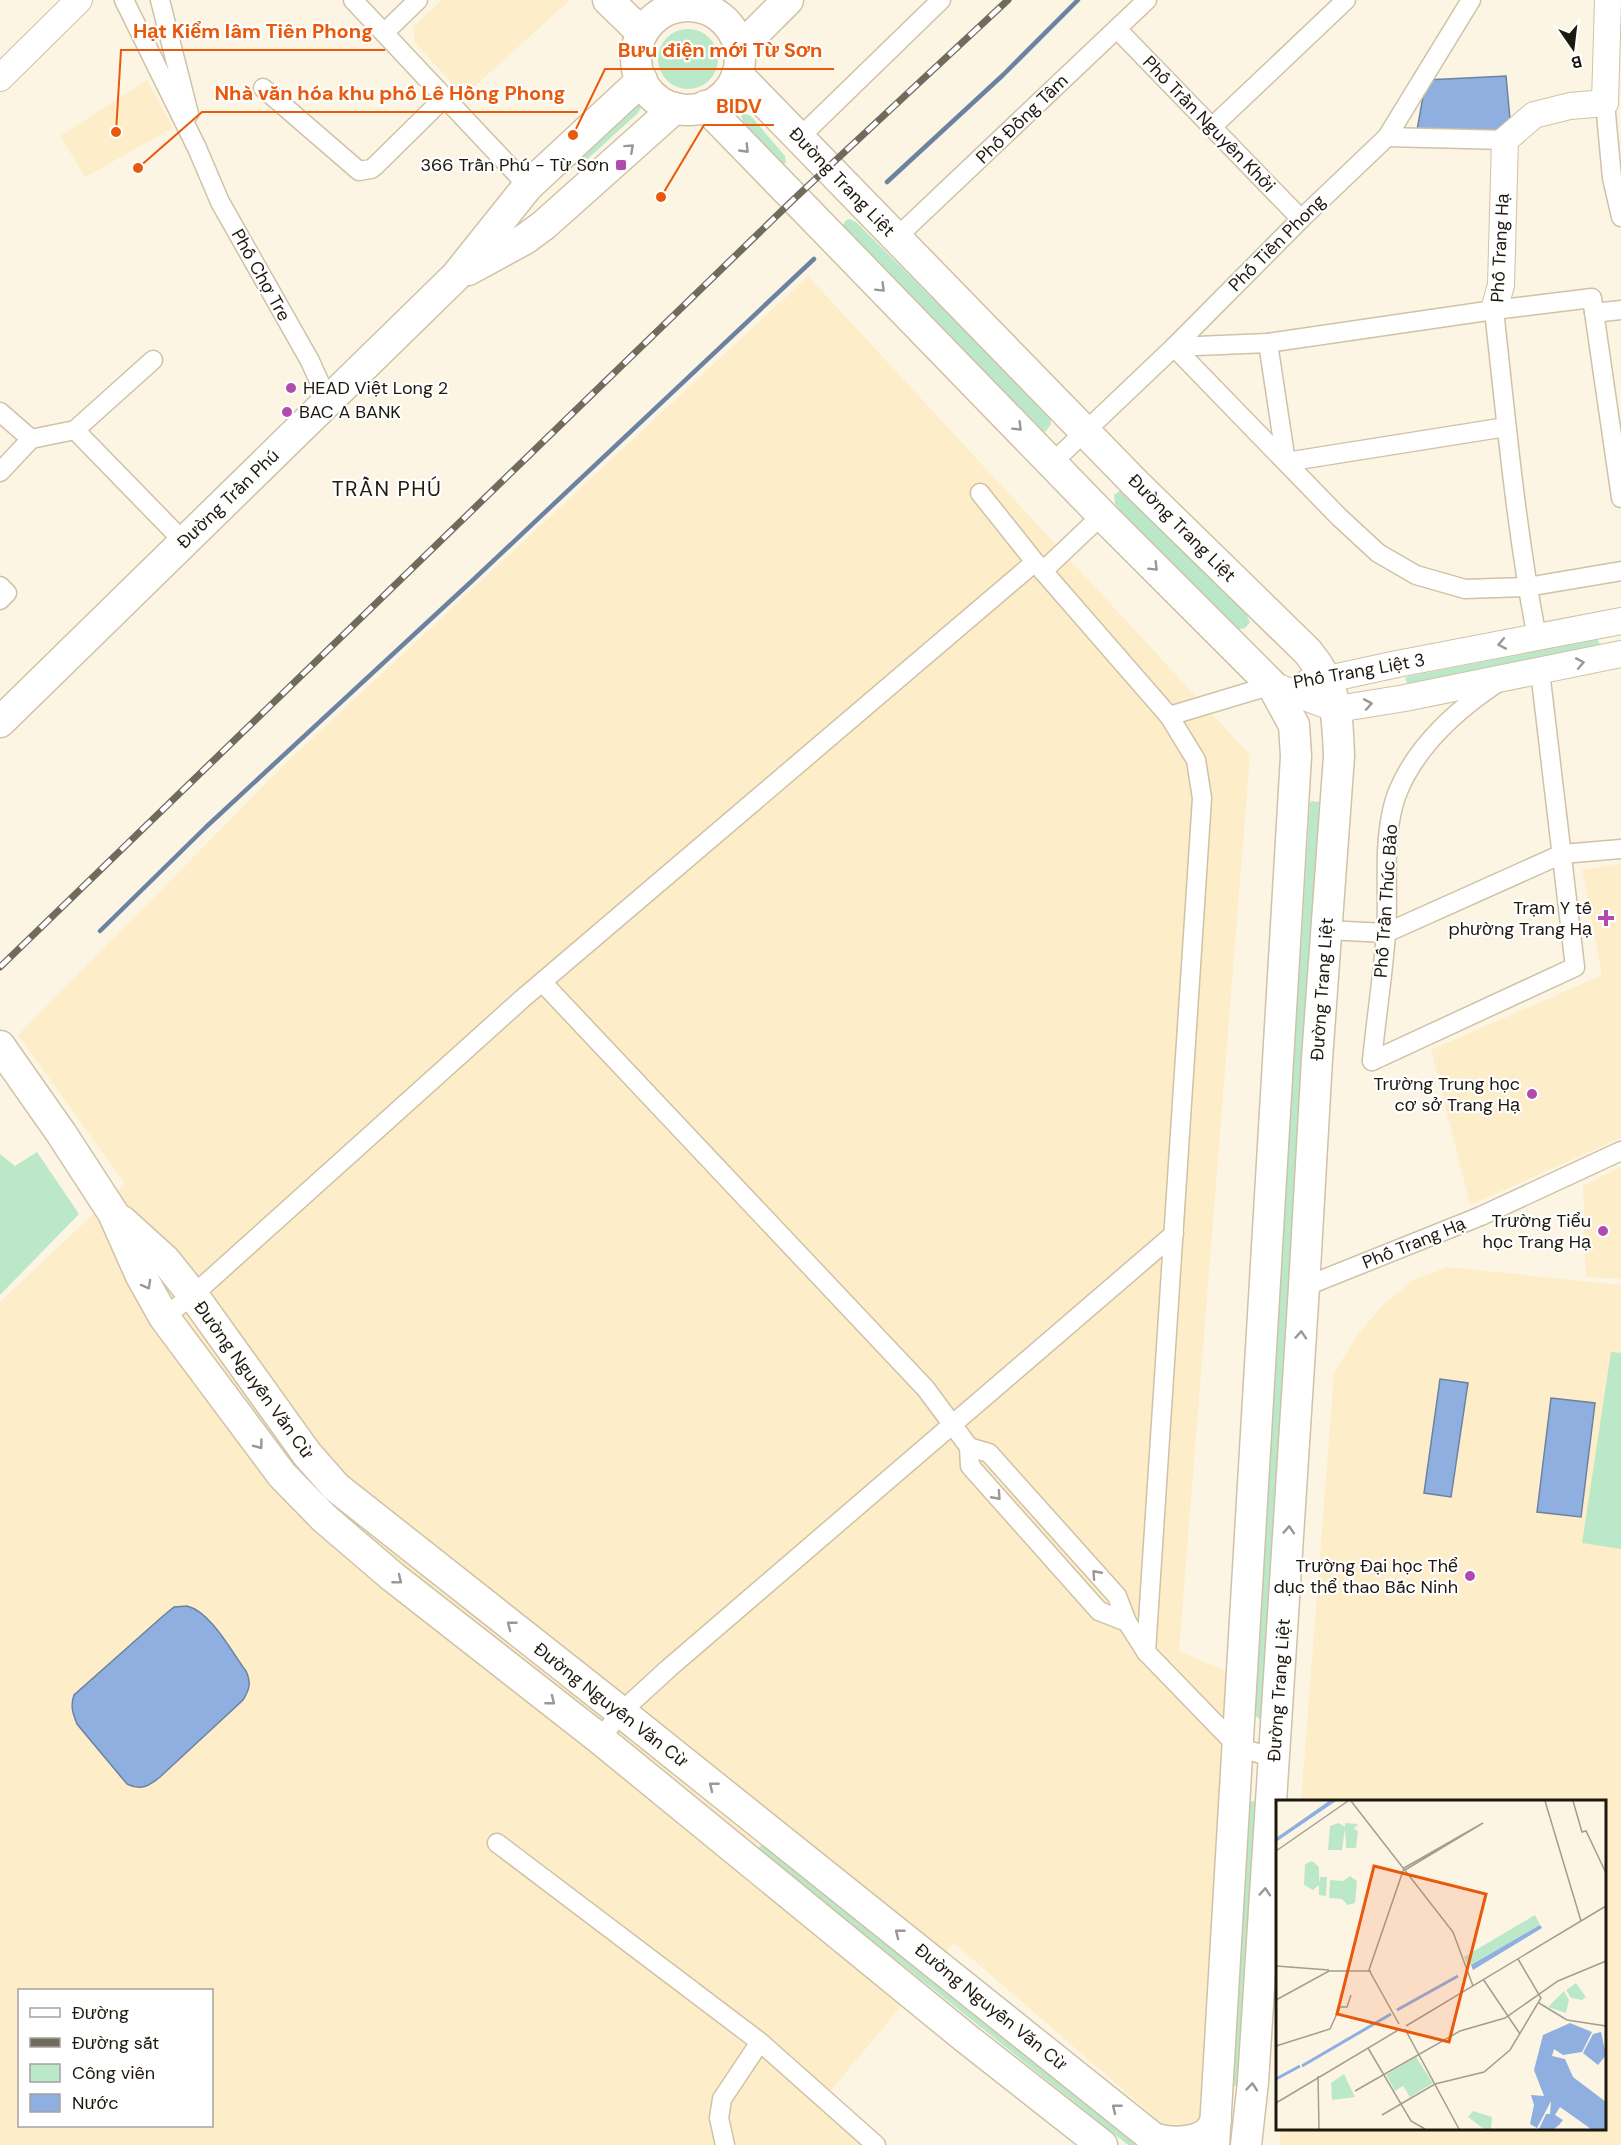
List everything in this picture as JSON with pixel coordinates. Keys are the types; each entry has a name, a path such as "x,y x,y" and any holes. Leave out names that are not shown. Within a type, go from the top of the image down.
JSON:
{"main road":[{"path":"0,78 80,0"},
{"path":"608,0 642,33"},
{"path":"738,62 735,37 719,6 660,6 642,33 636,54 637,69 654,97 675,108 690,109 705,106 724,94 738,62 788,0"},
{"path":"1505,140 1534,115 1570,106 1611,110 1608,0"},
{"name":"Đường Trang Liệt","path":"738,62 800,138 1136,484 1308,651 1328,680 1337,709 1339,756 1274,1758 1246,2145"},
{"name":"Đường Trần Phú","path":"0,722 456,276 528,186 642,80"},
{"name":"Đường Trang Liệt","path":"705,106 794,200 1272,686 1294,725 1296,756 1215,2132"},
{"name":"Đường Trần Phú","path":"456,276 525,239 675,108"},
{"name":"Phố Trang Hạ","path":"1494,310 1501,285 1505,140"},
{"path":"528,186 555,215"},
{"path":"506,216 525,239"},
{"name":"Phố Trang Liệt 3","path":"1272,686 1328,680 1397,664 1621,621"},
{"name":"Phố Trang Liệt 3","path":"1272,686 1337,709 1621,654"},
{"name":"Đường Nguyễn Văn Cừ","path":"0,1046 113,1213 141,1276 164,1317 282,1475 324,1518 393,1577 600,1739 967,2039 1102,2145"},
{"name":"Đường Nguyễn Văn Cừ","path":"113,1213 165,1260 193,1295 301,1446 336,1487 1159,2142"},
{"path":"730,1845 753,1817"},
{"path":"1159,2142 1177,2143 1201,2137 1214,2127 1215,2132"}],"street":[{"name":"Phố Chợ Tre","path":"124,0 197,148 220,202 310,361 328,401"},
{"name":"Phố Chợ Tre","path":"160,0 197,148"},
{"path":"353,0 528,186"},
{"path":"384,33 418,0"},
{"path":"800,138 941,0"},
{"name":"Phố Đồng Tâm","path":"897,237 1147,0"},
{"path":"1212,127 1346,0"},
{"name":"Phố Tiền Phong","path":"1053,462 1085,429 1174,347 1301,219 1387,137 1471,0"},
{"path":"1616,0 1621,1"},
{"name":"Phố Trần Nguyên Khởi","path":"1117,28 1301,219"},
{"path":"263,88 359,171 375,166 445,97"},
{"path":"1611,110 1612,178 1621,217"},
{"path":"1387,137 1505,140"},
{"name":"Phố Trang Hạ","path":"1494,310 1592,298 1594,313"},
{"path":"1174,347 1268,343 1494,310 1506,427 1527,586 1537,638"},
{"path":"1621,310 1594,313 1621,498"},
{"path":"1268,343 1287,462"},
{"path":"1174,347 1378,554 1416,575 1465,589 1527,586 1621,571"},
{"path":"0,472 31,439 75,430 153,360"},
{"path":"0,412 31,439"},
{"path":"1287,462 1506,427"},
{"path":"75,430 184,542"},
{"path":"980,493 1039,567 1168,716 1196,760 1202,798 1146,1652"},
{"path":"164,1317 193,1295 542,982 1102,514"},
{"path":"0,586 7,593 0,600"},
{"path":"1540,671 1562,854"},
{"name":"Phố Trần Thúc Bảo","path":"1503,678 1477,696 1431,740 1410,766 1399,790 1393,809 1387,850 1386,933 1372,1061 1575,967 1562,854"},
{"path":"1168,716 1272,686"},
{"path":"1326,930 1386,933 1562,854 1621,849"},
{"path":"542,982 926,1389 969,1447 989,1453 1117,1596 1127,1622 1146,1652 1238,1747 1274,1758"},
{"name":"Phố Trang Hạ","path":"1304,1287 1481,1216 1621,1151"},
{"path":"600,1739 621,1712 1174,1234"},
{"path":"497,1843 760,2042 876,2145"},
{"path":"725,2145 719,2118 722,2098 760,2042"}],"shaded area":[{"path":"442,0 570,0 464,96 414,42 414,26"},
{"path":"147,80 173,128 85,177 60,136"},
{"path":"808,276 1250,755 1179,1651 1235,1675 1204,2119 1173,2133 954,1943 817,2107 861,2145 0,2145 0,1302 125,1184 18,1035 284,765"},
{"name":"Trường Trung học cơ sở Trang Hạ","path":"1621,863 1621,1138 1470,1205 1431,1050 1602,975 1582,870"},
{"name":"Trường Tiểu học Trang Hạ","path":"1621,1167 1621,1279 1586,1277 1583,1186"},
{"name":"Trường Đại học Thể dục thể thao Bắc Ninh","path":"1448,1267 1621,1285 1621,2145 1280,2145 1281,2130 1606,2130 1606,1800 1301,1800 1334,1373 1358,1334 1383,1305 1413,1280"}],"green space":[{"path":"688,29 709,38 718,59 709,80 688,89 667,80 658,59 667,38"},
{"path":"638,104 641,108 638,113 581,165 573,165 573,161"},
{"path":"744,113 751,116 785,156 786,163 779,163 743,121 741,116"},
{"path":"846,220 856,222 1050,416 1051,424 1046,431 1042,433 842,226"},
{"path":"1120,491 1127,494 1246,614 1250,622 1245,628 1236,630 1121,511 1115,504 1114,495"},
{"path":"1598,640 1600,645 1595,648 1410,684 1405,678 1410,676"},
{"path":"1319,802 1319,807 1266,1687 1262,1718 1259,1719 1254,1714 1257,1648 1310,803"},
{"path":"37,1152 79,1214 0,1295 0,1154 15,1166"},
{"path":"1611,1352 1621,1353 1621,1549 1582,1543"},
{"path":"1253,1801 1258,1804 1238,2084 1234,2087 1232,2086 1249,1802"},
{"path":"762,1844 1139,2145 1128,2145 763,1853 759,1848"}],"water":[{"path":"1506,76 1510,119 1499,133 1417,130 1426,80"},
{"path":"1440,1379 1468,1383 1451,1497 1424,1493"},
{"path":"1551,1398 1595,1403 1581,1517 1537,1512"},
{"path":"187,1606 204,1616 220,1633 246,1671 249,1679 248,1689 243,1700 160,1777 145,1787 132,1786 127,1784 77,1724 72,1706 74,1695 174,1607"}],"waterway":[{"path":"887,182 1003,75 1078,0"},
{"path":"100,931 206,827 814,259"}],"railway":[{"path":"0,967 794,199 1008,0"}],"place":[{"name":"Hạt Kiểm lâm Tiên Phong","path":"116,132"},
{"name":"Bưu điện mới Từ Sơn","path":"573,135"},
{"name":"366 Trần Phú - Từ Sơn","path":"621,165"},
{"name":"Nhà văn hóa khu phố Lê Hồng Phong","path":"138,168"},
{"name":"BIDV","path":"661,197"},
{"name":"HEAD Việt Long 2","path":"291,388"},
{"name":"BAC A BANK","path":"287,412"},
{"name":"Trạm Y tế phường Trang Hạ","path":"1606,918"},
{"name":"Trường Trung học cơ sở Trang Hạ","path":"1532,1094"},
{"name":"Trường Tiểu học Trang Hạ","path":"1603,1231"},
{"name":"Trường Đại học Thể dục thể thao Bắc Ninh","path":"1470,1576"}],"district":[{"name":"TRẦN PHÚ","path":"387,489"}]}
